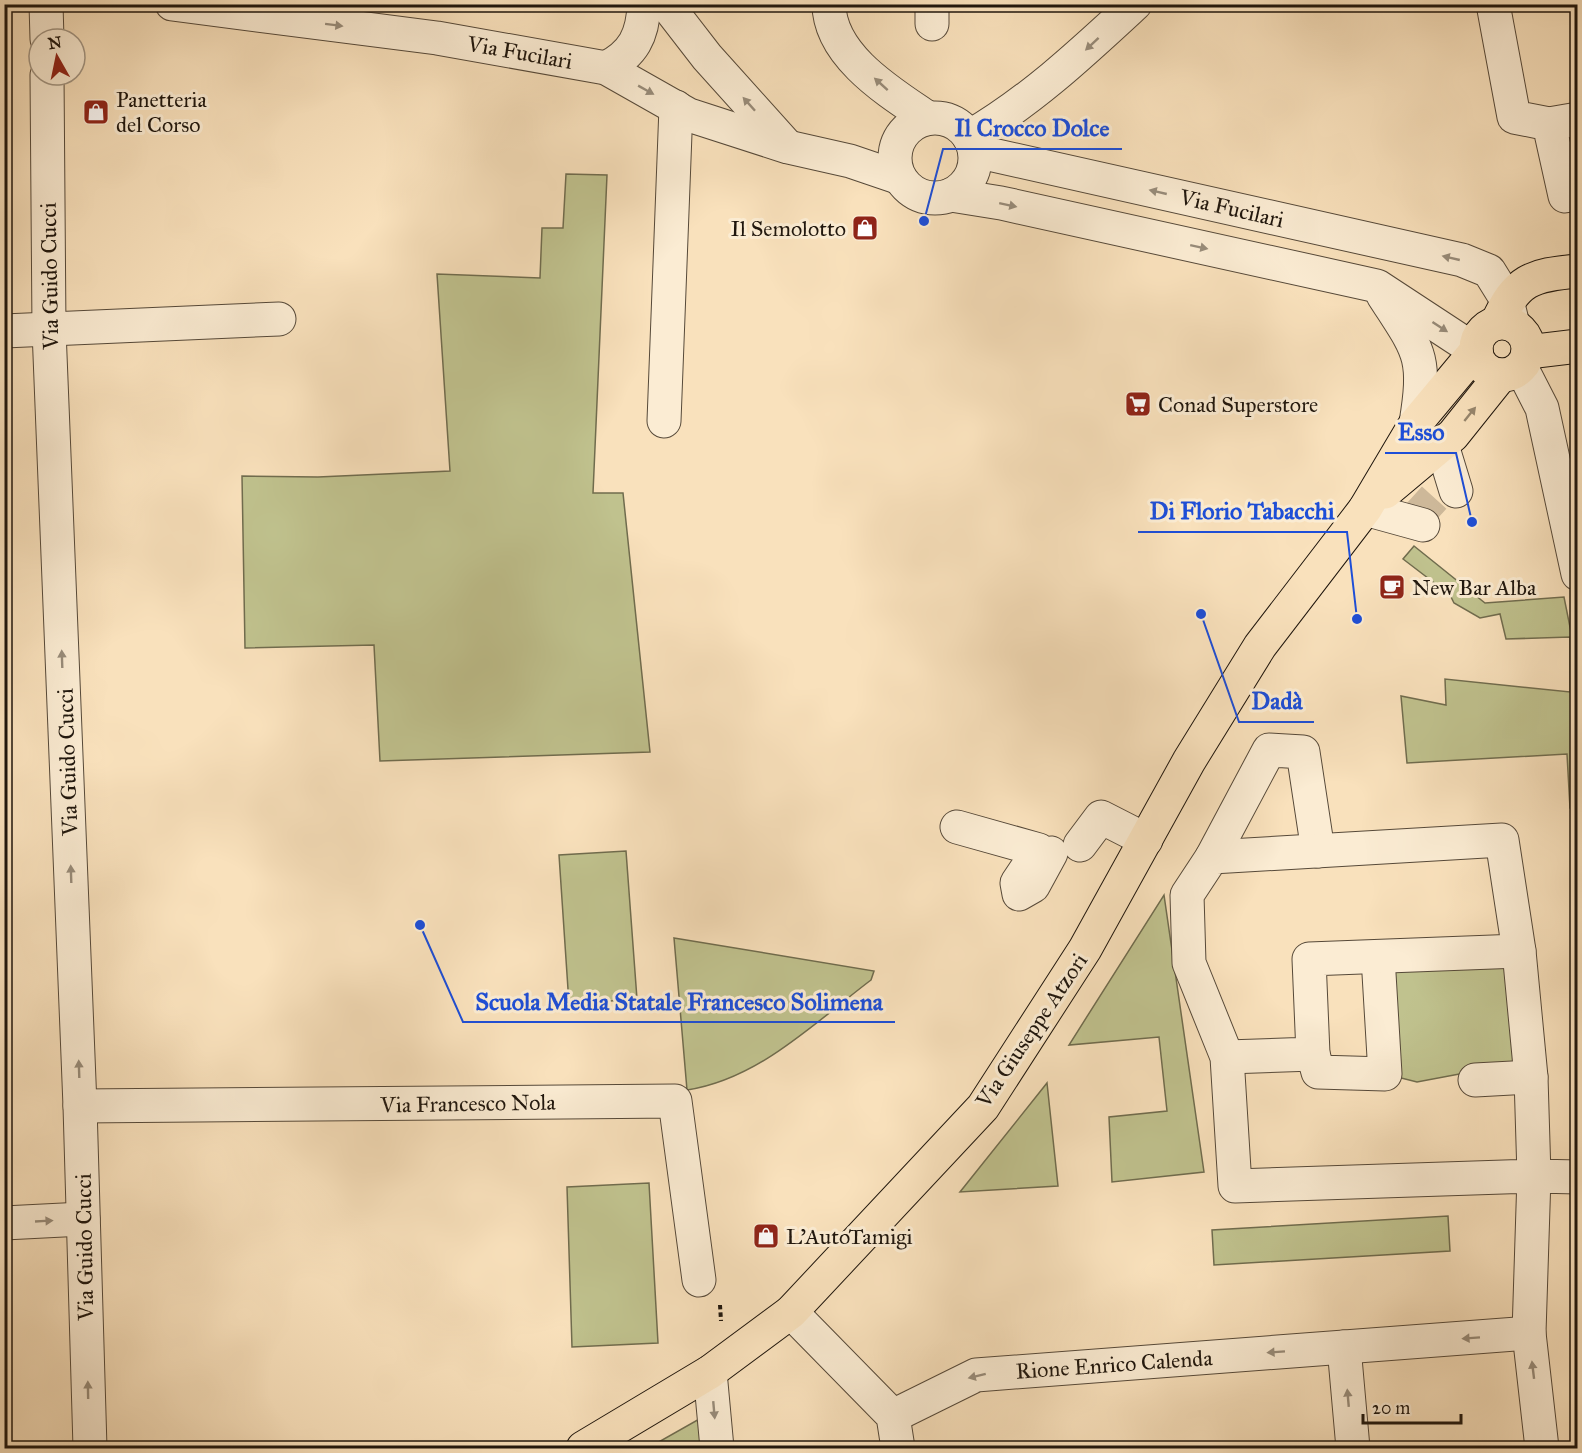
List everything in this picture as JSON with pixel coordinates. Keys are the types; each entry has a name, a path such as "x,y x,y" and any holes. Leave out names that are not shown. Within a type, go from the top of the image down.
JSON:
{"main road":[{"name":"Via Giuseppe Atzori","path":"1365,509 1453,435 1511,341 1522,283 1569,272"},
{"name":"Via Giuseppe Atzori","path":"583,1449 710,1372 791,1312 983,1107 1085,950 1189,761 1260,646 1365,509 1416,423 1476,351 1479,336 1484,330 1511,341"},
{"path":"1511,341 1578,345"}],"street":[{"path":"46,4 47,27"},
{"name":"Via Fucilari","path":"172,4 438,38 606,68 689,115 788,147 850,161 900,178 917,194 928,198 951,195 1001,203 1377,286 1476,351"},
{"path":"606,68 626,58 637,39 644,17 644,4"},
{"path":"666,4 707,57 788,147"},
{"path":"829,4 829,17 843,46 888,91 928,118 909,128 897,145 894,157 900,178"},
{"path":"951,195 962,188 970,177 975,164 972,144 1074,60 1135,4"},
{"path":"1493,4 1514,117 1563,121 1565,196 1578,194"},
{"name":"Via Guido Cucci","path":"47,87 49,330 81,1106 90,1449"},
{"path":"664,421 676,107"},
{"name":"Via Fucilari","path":"928,118 952,121 972,144 1462,260 1489,271 1569,272"},
{"path":"850,161 897,145"},
{"path":"1489,271 1511,341 1542,408 1578,574"},
{"path":"1377,286 1416,347 1421,362 1422,386 1416,423"},
{"path":"4,331 279,319"},
{"path":"1442,445 1456,491"},
{"path":"1365,509 1423,525"},
{"path":"1318,851 1303,752 1269,750 1212,857 1187,895 1189,963 1227,1057 1235,1186 1534,1176 1578,1177"},
{"path":"957,827 1039,850 1017,883 1019,894 1033,886 1065,849 1101,818 1146,840"},
{"path":"1212,857 1502,840 1520,951 1531,1077 1534,1176 1529,1333 1542,1449"},
{"path":"1378,957 1385,1074 1318,1072 1313,1054 1309,959 1520,951"},
{"path":"1227,1057 1313,1054"},
{"path":"1475,1080 1531,1077"},
{"name":"Via Francesco Nola","path":"81,1106 675,1101 699,1280"},
{"path":"4,1223 83,1219"},
{"path":"791,1312 893,1416 898,1449"},
{"name":"Rione Enrico Calenda","path":"893,1416 976,1375 1529,1333"},
{"path":"1344,1347 1353,1449"},
{"path":"710,1372 717,1449"}],"green space":[{"path":"566,174 607,175 593,493 623,493 650,752 380,761 374,645 245,648 242,476 318,477 450,471 437,274 540,278 542,228 563,228"},
{"path":"1414,546 1485,603 1564,597 1577,662 1577,808 1570,808 1567,754 1407,763 1401,696 1446,705 1445,679 1570,692 1570,637 1506,639 1500,614 1480,618 1454,603 1450,595 1403,559"},
{"path":"626,851 637,999 569,1004 559,855"},
{"path":"1164,895 1204,1172 1112,1182 1109,1117 1167,1111 1159,1037 1069,1045"},
{"path":"674,938 874,971 871,980 807,1031 762,1062 713,1084 687,1090"},
{"path":"1519,951 1531,1077 1470,1072 1417,1082 1385,1074 1378,957"},
{"path":"1047,1083 1058,1186 960,1192"},
{"path":"649,1183 658,1343 572,1347 567,1187"},
{"path":"1448,1216 1450,1251 1214,1265 1212,1230"},
{"path":"701,1418 702,1448 648,1448"}],"tunnel":[{"path":"1412,522 1451,479"}],"place":[{"name":"Panetteria del Corso","path":"96,112"},
{"name":"Il Crocco Dolce","path":"924,221"},
{"name":"Il Semolotto","path":"865,228"},
{"name":"Conad Superstore","path":"1138,404"},
{"name":"Esso","path":"1472,522"},
{"name":"New Bar Alba","path":"1392,587"},
{"name":"Dadà","path":"1201,614"},
{"name":"Di Florio Tabacchi","path":"1357,619"},
{"name":"Scuola Media Statale Francesco Solimena","path":"420,925"},
{"name":"L'AutoTamigi","path":"766,1236"}]}
